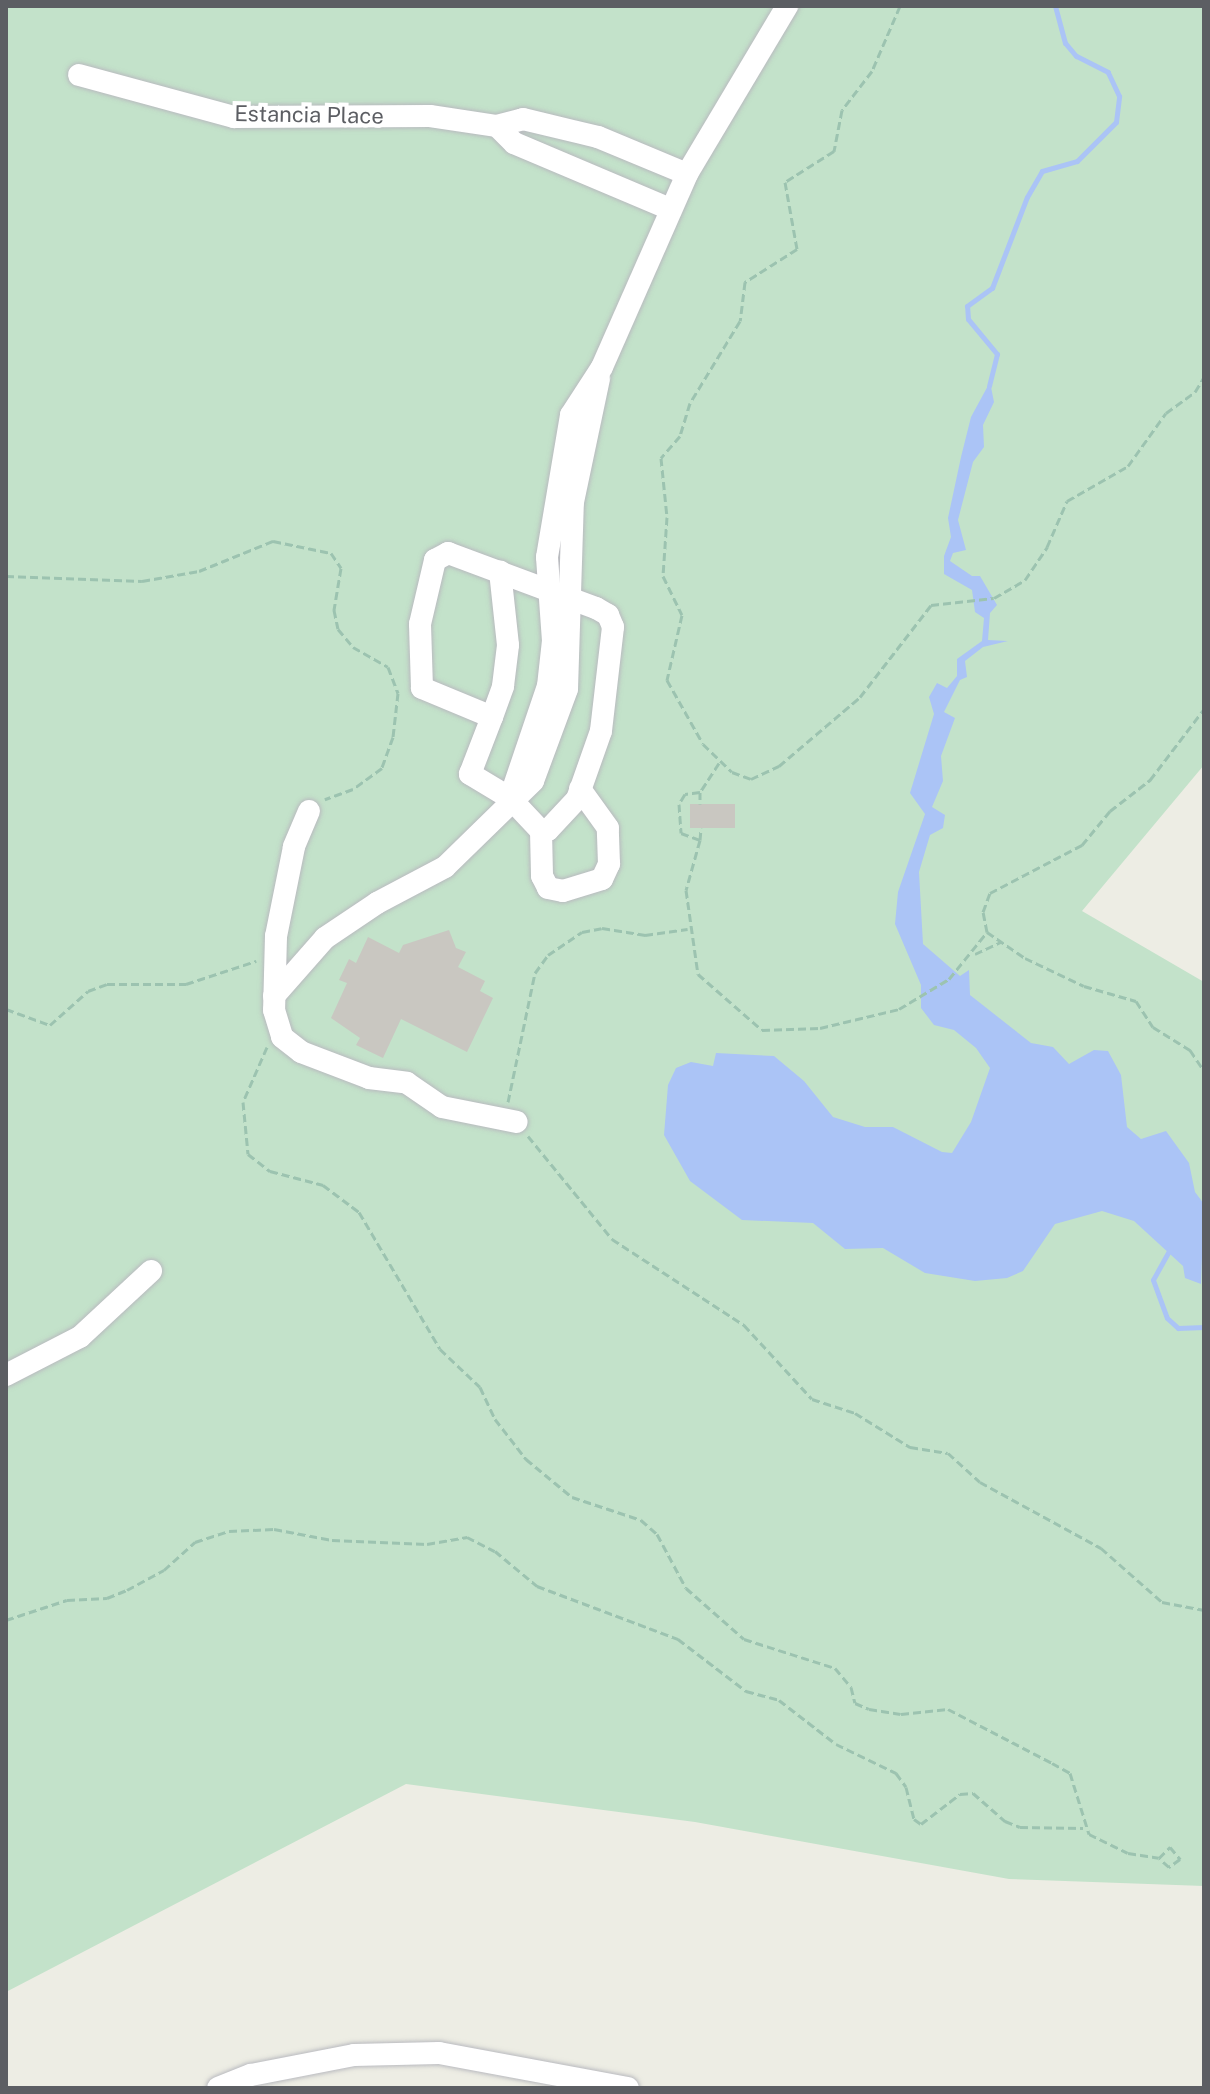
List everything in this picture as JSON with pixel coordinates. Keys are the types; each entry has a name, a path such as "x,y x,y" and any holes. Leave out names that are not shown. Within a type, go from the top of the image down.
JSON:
{"street":[{"path":"510,798 548,686 553,641 547,588 553,501 571,415 602,367 687,174 787,6"},
{"name":"Estancia Place","path":"79,75 234,117 430,116 497,126 523,119 591,135 687,174"},
{"name":"Estancia Place","path":"497,126 514,143 670,209"},
{"path":"274,996 301,962 348,920 445,867 510,798 533,781 567,689 573,502 602,367"},
{"path":"492,717 422,688 420,624 440,554 500,571 570,597 608,615 613,627 601,731 580,789 562,819 541,831"},
{"path":"500,571 508,645 503,686 470,774 510,798 541,831 542,876 548,888 563,891 602,879 609,864 608,828 580,789"},
{"path":"309,811 282,895 275,960 274,996 278,1031 301,1052 379,1082 407,1083 442,1107 517,1122"},
{"path":"6,1375 80,1337 151,1271"},
{"path":"218,2088 251,2075 354,2055 439,2053 628,2088"}],"path":[{"path":"900,6 876,63 842,110 834,151 785,182 797,249 745,282 740,321 690,403 680,436 661,458 667,517 663,576 682,615 667,680 687,721 720,762 740,776 763,778 860,697 931,605 994,598 1016,587 1035,570 1067,501 1128,466 1166,413 1195,392 1204,377"},
{"path":"6,576 142,581 199,571 273,541 331,553 341,568 334,610 338,629 353,647 388,667 397,706 382,768 309,811"},
{"path":"1204,709 1150,780 1110,811 1082,845 990,893 983,912 987,932 1001,942 1084,986 1136,1001 1153,1027 1190,1050 1204,1071"},
{"path":"700,804 700,792 720,762"},
{"path":"700,792 685,794 679,804 681,833 700,840"},
{"path":"701,828 686,890 688,929 698,974 762,1030 820,1028 899,1009 949,979 972,955 987,932"},
{"path":"688,929 645,935 602,928 582,932 548,955 535,973 506,1094 517,1122 612,1239 744,1325 812,1399 855,1413 910,1447 948,1453 980,1482 1101,1548 1162,1602 1204,1610"},
{"path":"972,955 1001,942"},
{"path":"6,1009 50,1025 88,991 107,984 186,984 245,963 275,960"},
{"path":"278,1031 261,1057 243,1102 248,1154 270,1171 323,1185 359,1212 440,1349 480,1387 495,1419 526,1459 572,1497 641,1520 657,1534 686,1588 737,1633 835,1668 851,1687 855,1703 882,1713 948,1709 1070,1773 1083,1828 1099,1843 1159,1858 1169,1867 1180,1859 1170,1847 1159,1858"},
{"path":"6,1620 67,1600 107,1598 164,1570 195,1542 229,1531 274,1529 332,1540 427,1544 467,1537 495,1551 537,1586 678,1639 746,1691 779,1700 836,1744 896,1773 906,1787 914,1819 921,1824 960,1794 973,1793 1005,1821 1020,1827 1083,1828"}],"green space":[{"path":"6,6 1204,6 1204,765 1082,911 1204,982 1204,1886 1009,1879 695,1822 406,1784 6,1992"}],"water":[{"path":"990,382 994,402 983,425 984,447 973,462 958,520 966,550 953,553 950,561 972,576 980,576 997,605 990,613 988,640 1008,641 983,647 965,661 967,677 960,680 944,712 955,718 941,756 943,781 932,807 945,815 943,828 930,835 919,872 923,944 960,976 969,970 970,995 1031,1043 1053,1047 1069,1064 1094,1050 1108,1051 1121,1075 1127,1127 1141,1139 1166,1131 1189,1163 1195,1192 1204,1204 1201,1284 1185,1278 1183,1266 1134,1221 1102,1211 1055,1224 1023,1271 1007,1278 975,1281 925,1273 883,1248 845,1249 813,1223 742,1220 690,1181 664,1135 668,1085 676,1068 691,1062 713,1066 716,1053 774,1056 804,1081 833,1117 865,1127 893,1127 942,1152 952,1153 971,1122 990,1068 976,1048 954,1030 934,1025 921,1008 921,985 895,924 898,892 925,814 910,793 934,714 929,697 937,683 947,688 957,676 957,659 982,641 984,618 975,612 972,590 944,574 944,556 951,537 948,518 971,417"}],"building":[{"path":"690,804 735,804 735,828 690,828"},
{"path":"449,930 456,948 466,952 458,967 485,981 480,991 493,998 467,1052 401,1019 383,1058 356,1045 360,1038 331,1018 347,983 339,980 349,959 356,963 368,937 399,953 403,945"}],"waterway":[{"path":"989,386 997,354 968,319 967,306 992,288 1027,197 1042,171 1077,161 1116,122 1119,96 1108,72 1076,56 1065,43 1055,6"},
{"path":"1170,1249 1153,1280 1167,1318 1178,1328 1204,1327"}]}
